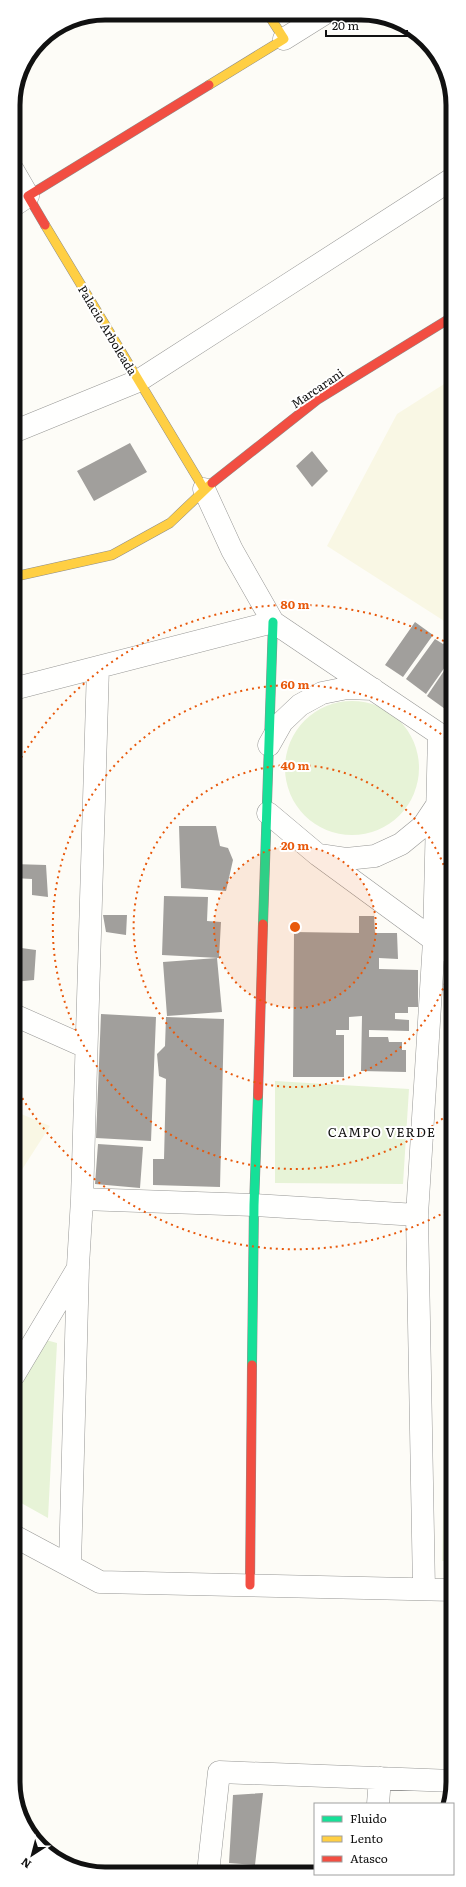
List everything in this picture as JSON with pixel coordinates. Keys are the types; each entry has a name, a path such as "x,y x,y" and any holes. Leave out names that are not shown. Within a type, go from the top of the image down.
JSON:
{"street":[{"path":"272,20 284,39"},
{"path":"21,201 314,20"},
{"path":"20,429 138,381 446,183"},
{"name":"Palacio Arboleada","path":"21,201 138,381 204,489"},
{"name":"Marcarani","path":"20,575 112,555 170,523 204,489 317,400 446,321"},
{"path":"204,489 232,550 273,622 446,738 439,802 434,941 417,1215 424,1589"},
{"path":"20,686 273,622"},
{"path":"250,1585 254,1206 268,814 273,622"},
{"path":"70,1565 78,1266 82,1199 98,667"},
{"path":"269,745 282,722 305,702 322,693 347,688 373,689"},
{"path":"318,855 346,859 375,856 401,844 423,826 439,802"},
{"path":"268,814 318,855 446,950"},
{"path":"20,1018 86,1046"},
{"path":"82,1199 254,1206 417,1215"},
{"path":"20,1365 78,1266"},
{"path":"20,1539 100,1582 446,1590"},
{"path":"209,1867 219,1772 446,1780"},
{"path":"378,1803 380,1778"}],"shaded area":[{"path":"446,383 446,622 327,546 397,414"},
{"path":"20,1114 50,1126 20,1173"}],"green space":[{"path":"352,701 378,706 394,716 404,726 414,742 419,768 414,794 404,810 394,820 378,830 352,835 326,830 310,820 300,810 290,794 285,768 290,742 300,726 310,716 326,706"},
{"path":"275,1081 409,1089 403,1184 275,1183"},
{"path":"46,1340 57,1343 48,1518 20,1502 20,1385"},
{"path":"446,1392 446,1561 442,1561"}],"building":[{"path":"130,443 147,472 94,501 77,471"},
{"path":"312,451 328,471 312,487 296,466"},
{"path":"415,622 433,635 403,677 385,665"},
{"path":"435,639 443,644 446,642 446,666 426,694 406,679"},
{"path":"446,668 446,710 427,696"},
{"path":"179,826 216,826 220,846 228,848 233,860 226,891 181,888"},
{"path":"20,864 46,865 48,897 32,895 32,879 20,878"},
{"path":"164,896 208,897 207,921 221,922 219,958 162,955"},
{"path":"103,915 127,915 126,935 106,932"},
{"path":"359,916 374,916 375,933 397,933 398,959 379,958 379,969 418,970 418,1007 408,1007 408,1013 395,1013 395,1019 409,1020 409,1031 369,1030 369,1037 388,1037 389,1042 402,1042 402,1050 406,1050 406,1072 361,1071 362,1016 349,1017 349,1030 336,1030 336,1035 344,1035 344,1077 293,1077 294,932 359,933"},
{"path":"20,948 36,950 34,980 20,981"},
{"path":"217,958 222,1012 167,1016 163,962"},
{"path":"101,1014 156,1017 151,1141 96,1138"},
{"path":"166,1017 224,1019 220,1187 153,1185 153,1159 164,1159 166,1079 159,1076 157,1054 165,1046"},
{"path":"98,1144 143,1147 140,1188 95,1184"},
{"path":"263,1793 255,1865 229,1863 233,1795"}],"traffic: fast":[{"path":"263,924 273,622"},
{"path":"252,1365 254,1205 258,1096"}],"traffic: slow":[{"path":"209,85 284,39 272,20"},
{"path":"45,225 204,489"},
{"path":"20,575 112,555 170,523 212,483"}],"traffic: jam":[{"path":"45,225 28,196 209,85"},
{"path":"212,483 317,400 446,321"},
{"path":"258,1096 263,924"},
{"path":"250,1585 252,1365"}],"district":[{"name":"CAMPO VERDE","path":"382,1131"}]}
